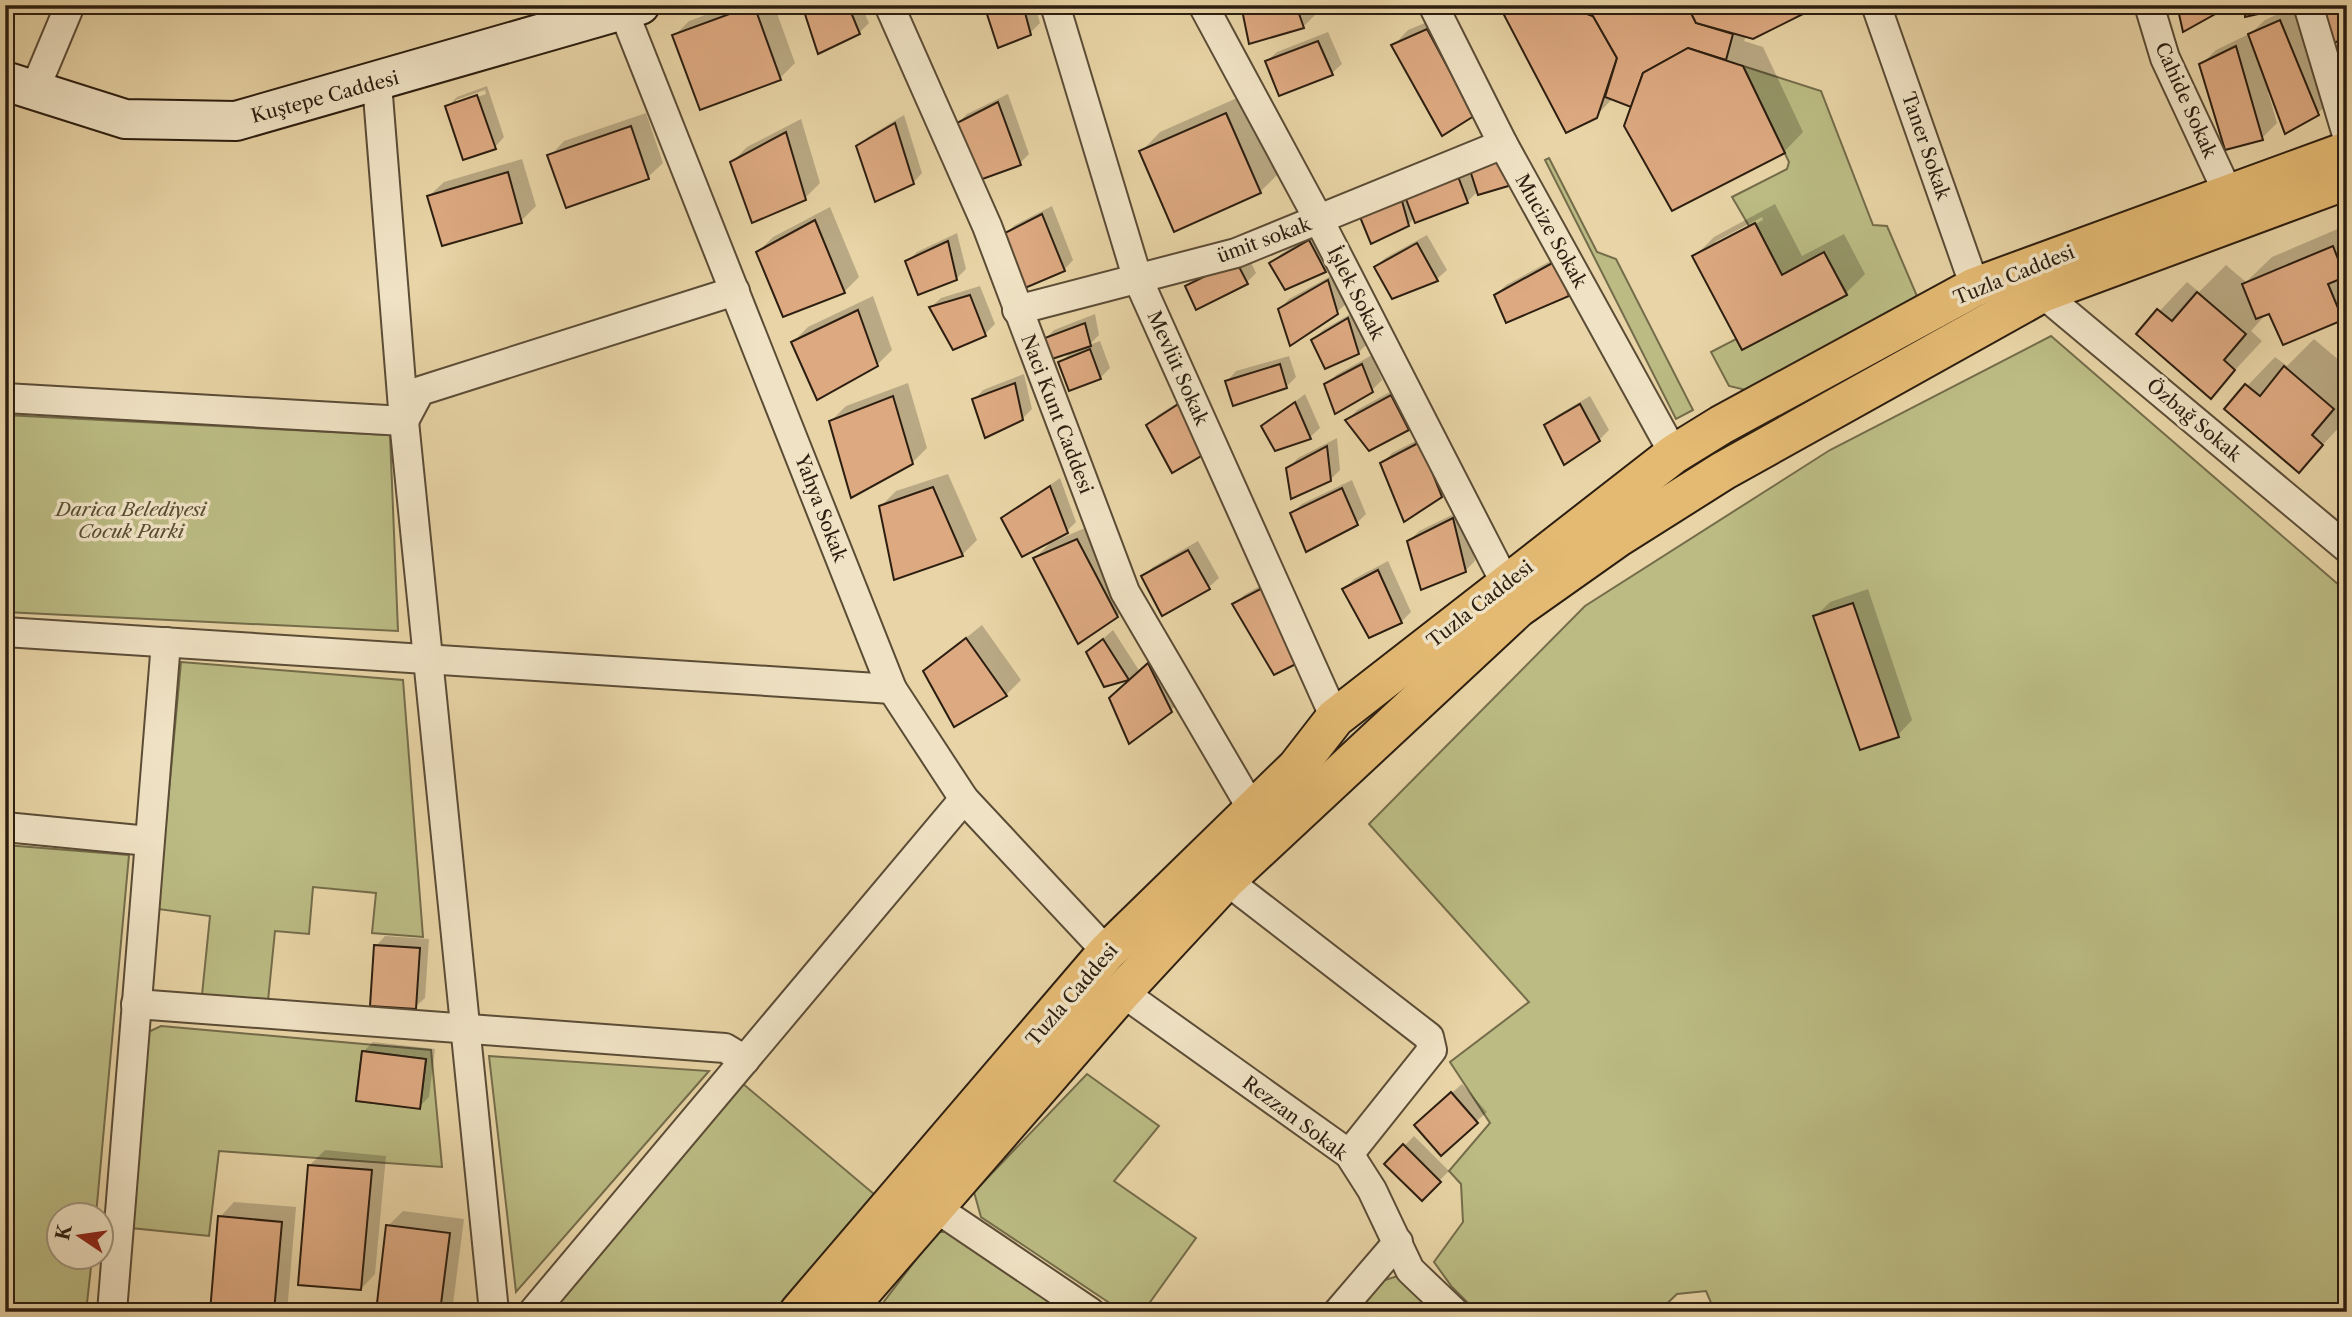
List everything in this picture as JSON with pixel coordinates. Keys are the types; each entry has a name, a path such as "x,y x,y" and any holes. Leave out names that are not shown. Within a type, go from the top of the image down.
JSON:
{"main road":[{"name":"Tuzla Caddesi","path":"799,1312 1107,952 1297,767 1335,718 1674,454 1975,287 2228,192 2347,151"},
{"name":"Tuzla Caddesi","path":"844,1312 933,1206 1122,992 1226,880 1529,600 1617,538 1723,471 2042,293 2347,180"}],"street":[{"path":"19,86 70,5"},
{"name":"Naci Kunt Caddesi","path":"889,5 987,226 1125,592 1252,809"},
{"name":"Mevlüt Sokak","path":"1055,5 1137,277 1335,718"},
{"name":"İşlek Sokak","path":"1203,5 1319,220 1506,584"},
{"name":"Mucize Sokak","path":"1433,5 1503,144 1674,454"},
{"name":"Taner Sokak","path":"1876,5 1975,287"},
{"name":"Cahide Sokak","path":"2149,5 2165,58 2228,192"},
{"path":"2308,5 2347,135"},
{"name":"Kuştepe Caddesi","path":"19,86 125,119 236,121 377,83 632,8"},
{"name":"Yahya Sokak","path":"632,8 735,291 892,689 964,799 1107,952"},
{"path":"377,83 404,421 494,1312"},
{"name":"ümit sokak","path":"1017,310 1236,253 1503,144"},
{"path":"404,421 420,391 735,291"},
{"name":"Özbağ Sokak","path":"2042,293 2347,548"},
{"path":"5,398 404,421"},
{"path":"5,632 892,689"},
{"path":"112,1312 166,642"},
{"path":"533,1312 964,799"},
{"path":"5,827 149,841"},
{"path":"1226,880 1429,1037 1432,1049 1349,1154"},
{"name":"Rezzan Sokak","path":"1122,992 1349,1154 1372,1190 1410,1270 1454,1312"},
{"path":"136,1004 465,1031 725,1048 745,1060"},
{"path":"933,1206 1090,1312"},
{"path":"1338,1312 1398,1242"}],"green space":[{"path":"1743,66 1821,91 1873,225 1887,226 1917,296 1754,392 1729,386 1711,352 1736,339 1742,350 1847,294 1824,253 1782,275 1755,223 1749,226 1732,197 1787,169 1789,162"},
{"path":"1549,158 1597,252 1616,259 1693,410 1676,419 1545,160"},
{"path":"2051,336 2347,592 2347,1312 1715,1312 1706,1291 1677,1294 1658,1312 1477,1312 1452,1287 1434,1262 1463,1222 1461,1184 1449,1171 1490,1123 1450,1062 1529,1002 1369,824 1585,606 1830,450"},
{"name":"Darica Belediyesi Cocuk Parki","path":"5,415 390,435 398,631 5,612"},
{"path":"181,662 403,680 423,937 372,933 376,893 313,887 309,934 275,931 268,1001 202,995 210,916 158,909"},
{"path":"5,845 129,855 97,1202 46,1202 46,1272 90,1272 86,1312 5,1312"},
{"path":"161,1026 431,1050 442,1167 219,1151 209,1236 131,1228 146,1033","holes":["362,1051 426,1059 420,1108 356,1101"]},
{"path":"489,1056 709,1071 516,1292"},
{"path":"1087,1074 1159,1126 1114,1181 1196,1238 1143,1312 1123,1312 981,1217 974,1192"},
{"path":"742,1083 874,1194 775,1312 552,1312"},
{"path":"937,1232 950,1232 1071,1312 876,1312"},
{"path":"1398,1276 1436,1312 1353,1312 1375,1283"}],"building":[{"path":"754,5 781,80 700,110 672,35"},
{"path":"802,5 848,5 860,34 818,54"},
{"path":"984,5 1023,5 1031,35 998,48"},
{"path":"1241,5 1296,5 1304,28 1249,44"},
{"path":"1523,5 1562,5 1593,16 1617,58 1597,118 1566,133 1504,15"},
{"path":"1562,5 1687,5 1696,23 1733,34 1726,60 1688,48 1643,73 1631,107 1605,97 1617,58 1593,16"},
{"path":"1687,5 1801,5 1805,13 1753,39 1696,23"},
{"path":"2177,5 2215,5 2217,13 2183,32"},
{"path":"2245,5 2293,5 2293,6 2245,17"},
{"path":"2347,5 2347,38 2328,45 2322,9"},
{"path":"2280,20 2319,115 2285,134 2248,34"},
{"path":"1427,29 1474,116 1442,136 1391,45"},
{"path":"1318,41 1333,75 1279,96 1265,61"},
{"path":"2236,46 2263,140 2225,150 2199,64"},
{"path":"1688,48 1743,66 1785,153 1672,211 1624,126 1643,73"},
{"path":"477,95 496,149 463,160 445,106"},
{"path":"998,102 1021,165 977,181 955,124"},
{"path":"1226,113 1261,193 1174,232 1139,151"},
{"path":"895,123 914,184 875,202 856,146"},
{"path":"631,126 649,179 566,208 547,155"},
{"path":"786,132 806,200 752,223 730,162"},
{"path":"1501,154 1515,184 1478,195 1468,164"},
{"path":"1456,171 1468,203 1415,223 1403,191"},
{"path":"508,172 522,223 442,246 427,196"},
{"path":"1402,201 1409,226 1371,244 1360,217"},
{"path":"1042,214 1065,271 1025,288 1003,234"},
{"path":"815,220 845,293 783,317 756,252"},
{"path":"1755,223 1782,275 1824,252 1847,295 1742,350 1692,256"},
{"path":"1309,240 1326,272 1285,290 1269,263"},
{"path":"948,241 957,280 918,295 905,261"},
{"path":"1417,243 1438,281 1392,299 1374,267"},
{"path":"2333,246 2345,277 2328,284 2343,320 2283,345 2269,314 2256,319 2242,284"},
{"path":"1236,261 1248,284 1196,310 1185,286"},
{"path":"1556,261 1569,296 1506,323 1494,295"},
{"path":"1328,280 1338,314 1290,346 1278,309"},
{"path":"2197,292 2246,334 2224,360 2235,370 2211,399 2136,334 2157,309 2172,321"},
{"path":"970,295 986,336 953,350 929,307"},
{"path":"858,310 878,366 817,400 791,342"},
{"path":"1348,318 1359,354 1325,369 1311,340"},
{"path":"1085,323 1091,346 1049,360 1042,339"},
{"path":"1090,349 1101,379 1069,391 1058,362"},
{"path":"1280,364 1287,388 1233,406 1225,381"},
{"path":"1362,364 1373,392 1335,414 1324,384"},
{"path":"2284,366 2334,409 2312,435 2323,445 2299,473 2224,409 2245,384 2260,396"},
{"path":"1015,383 1023,420 985,438 972,399"},
{"path":"1391,395 1409,430 1369,451 1345,420"},
{"path":"893,396 913,464 851,498 829,421"},
{"path":"1183,401 1208,452 1172,473 1146,425"},
{"path":"1295,402 1311,439 1275,451 1261,426"},
{"path":"1580,404 1600,441 1564,465 1544,425"},
{"path":"1420,442 1442,497 1404,522 1380,463"},
{"path":"1327,446 1331,481 1291,499 1286,468"},
{"path":"1050,486 1068,533 1022,557 1001,518"},
{"path":"933,487 963,556 894,580 879,506"},
{"path":"1342,488 1358,525 1306,552 1290,513"},
{"path":"1453,518 1466,572 1421,590 1407,541"},
{"path":"1077,539 1118,617 1078,644 1033,558"},
{"path":"1188,550 1210,589 1162,616 1141,576"},
{"path":"1378,570 1402,623 1369,638 1342,589"},
{"path":"1268,585 1304,660 1274,675 1232,604"},
{"path":"1853,603 1899,737 1860,750 1813,616"},
{"path":"966,638 1007,696 954,727 923,671"},
{"path":"1103,639 1129,680 1104,687 1086,652"},
{"path":"1148,663 1172,712 1129,744 1109,698"},
{"path":"374,945 420,948 416,1009 370,1006"},
{"path":"362,1051 426,1059 420,1109 356,1101"},
{"path":"1451,1092 1478,1123 1441,1156 1414,1125"},
{"path":"1403,1144 1441,1182 1422,1201 1384,1164"},
{"path":"308,1165 372,1170 361,1290 298,1285"},
{"path":"218,1216 282,1222 274,1312 210,1312"},
{"path":"386,1225 450,1233 440,1312 376,1312"}]}
